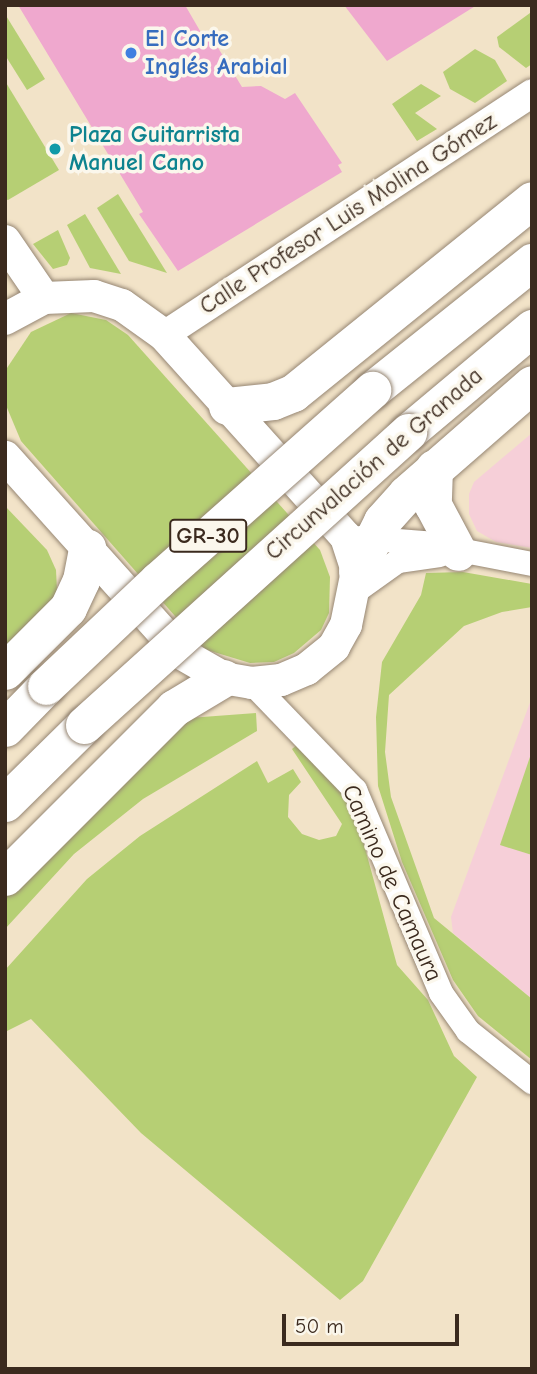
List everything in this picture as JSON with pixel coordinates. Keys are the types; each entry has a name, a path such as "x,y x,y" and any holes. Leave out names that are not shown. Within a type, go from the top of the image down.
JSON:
{"highway":[{"path":"227,406 273,401 293,393 532,200"},
{"name":"GR-30","path":"5,728 157,581 372,390 532,262"},
{"name":"Circunvalación de Granada","path":"5,803 84,725 408,432 532,328"},
{"path":"358,559 382,521 434,468 532,384"},
{"path":"434,468 433,505 458,552"},
{"path":"5,671 68,608 81,580 87,548"},
{"path":"5,877 174,708 238,681"}],"main road":[{"name":"Calle Profesor Luis Molina Gómez","path":"164,335 532,93"},
{"path":"5,241 44,298"},
{"path":"5,319 44,298 94,296 122,306 164,335 358,559 346,625 322,659 281,680 238,681 182,654 87,548 10,468"}],"street":[{"path":"358,559 423,543 458,552 532,564"},
{"path":"358,559 398,561 458,552"},
{"name":"Camino de Camaura","path":"238,681 355,790 441,993 468,1031 532,1082"}],"shaded area":[{"path":"532,433 532,548 496,542 477,531 469,514 469,494 474,482"},
{"path":"532,697 532,999 453,933 451,917"}],"green space":[{"path":"530,13 532,64 526,68 499,47 497,37"},
{"path":"5,14 45,79 27,90 5,55"},
{"path":"475,49 495,60 507,81 475,103 450,89 443,72"},
{"path":"5,81 59,170 8,200 5,199"},
{"path":"421,84 441,96 415,113 437,129 417,141 392,104"},
{"path":"118,194 167,273 129,261 97,208"},
{"path":"85,214 121,274 90,268 67,225"},
{"path":"58,230 70,258 67,265 53,269 33,244"},
{"path":"71,313 106,320 128,335 320,550 330,577 329,613 321,630 294,653 274,662 250,663 204,649 21,441 5,403 5,371 31,332"},
{"path":"5,506 47,550 56,570 57,590 48,611 5,648"},
{"path":"463,572 532,584 532,607 502,612 464,626 389,695 385,752 391,797 434,918 532,999 532,1060 478,1016 453,980 402,862 378,786 376,717 382,662 421,595 426,573"},
{"path":"256,713 257,731 143,799 74,854 5,929 5,898 168,734 189,718"},
{"path":"297,745 333,775 357,819 397,965 428,1000 454,1056 477,1077 363,1281 340,1300 141,1133 31,1019 5,1032 5,970 87,879 140,836 257,761 268,783 293,769 301,782 289,795 288,817 302,834 319,840 336,836 342,824 292,749"},
{"path":"532,751 532,855 500,845"}],"building":[{"path":"18,5 185,5 203,36 209,33 242,87 261,86 285,99 295,93 342,163 338,165 342,172 178,271 139,214 143,212"},
{"path":"344,5 477,5 387,61"}],"place":[{"name":"El Corte Inglés Arabial","path":"131,53"},
{"name":"Plaza Guitarrista Manuel Cano","path":"55,149"}]}
